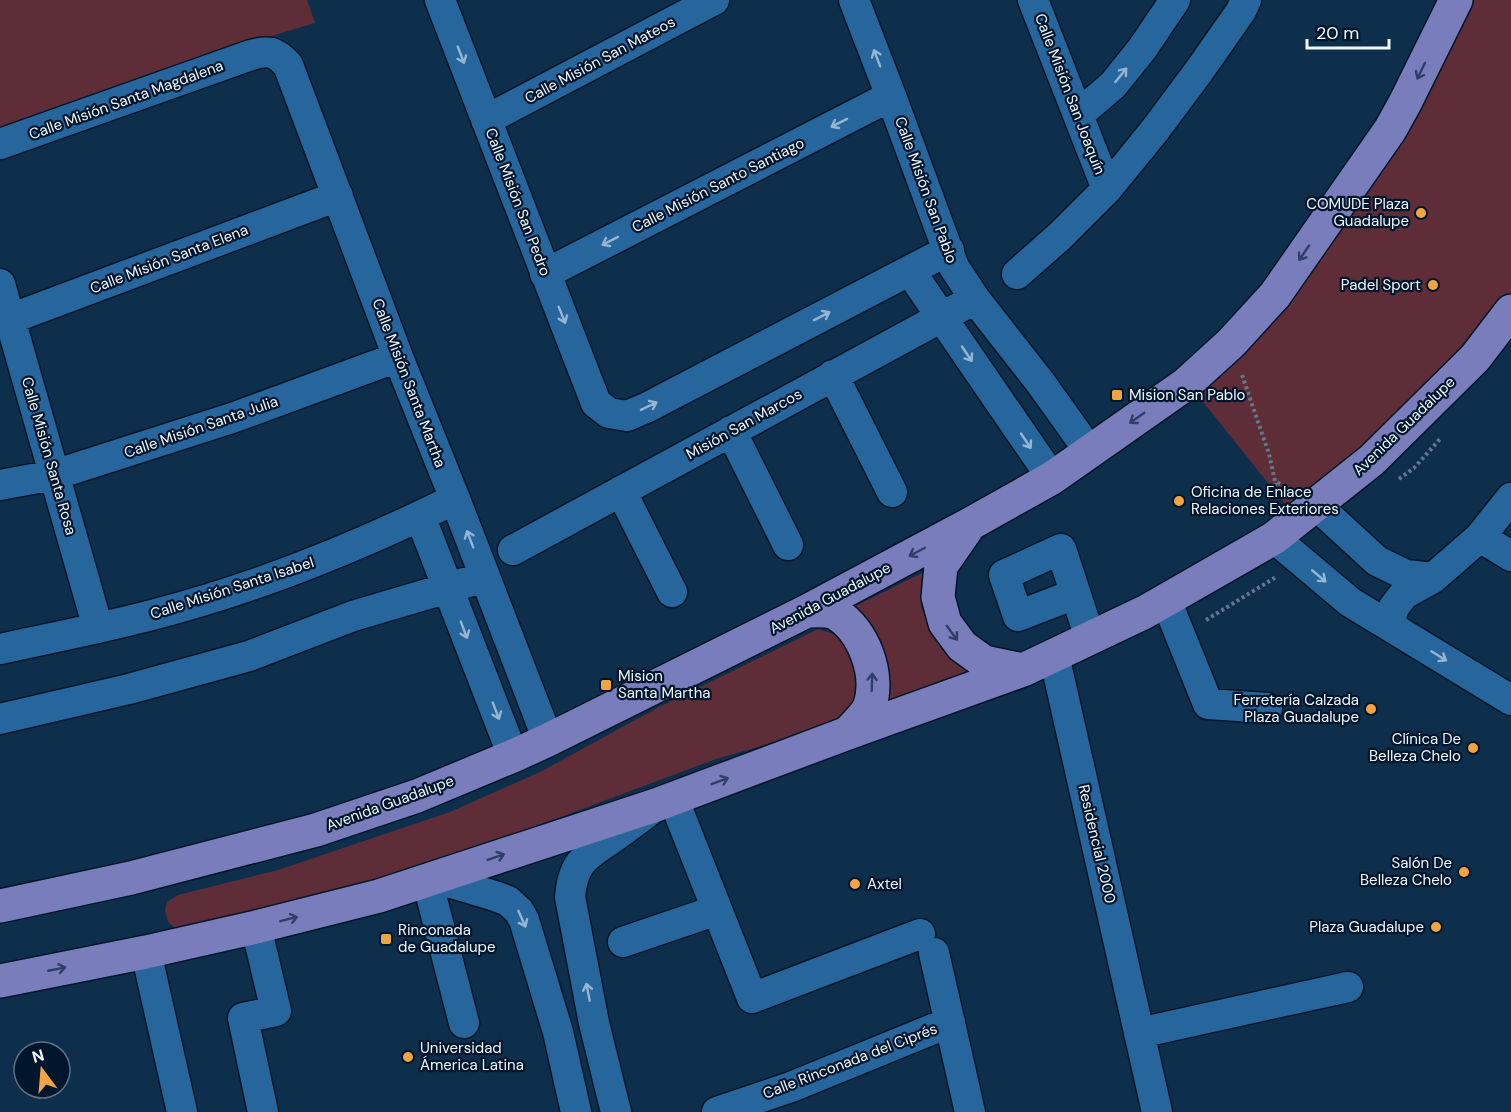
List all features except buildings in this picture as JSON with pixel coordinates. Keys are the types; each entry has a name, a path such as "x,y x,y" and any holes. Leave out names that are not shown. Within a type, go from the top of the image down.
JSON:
{"main road":[{"name":"Avenida Guadalupe","path":"0,906 131,878 316,830 417,796 548,740 807,611 1052,478 1186,384 1231,343 1275,295 1390,130 1456,0"},
{"name":"Avenida Guadalupe","path":"0,981 146,952 379,896 665,802 1023,670 1145,612 1274,538 1372,460 1475,358 1511,311"},
{"path":"1475,358 1511,326"},
{"path":"970,524 941,566 938,597 945,623 962,646 984,662 1023,670"},
{"path":"807,611 833,612 853,628 869,657 874,679 869,709 848,733"}],"street":[{"name":"Calle Misión San Pedro","path":"440,0 596,403 609,413 627,416 910,271"},
{"name":"Calle Misión San Mateos","path":"486,120 714,0"},
{"name":"Calle Misión San Pablo","path":"854,0 954,267 975,299 1040,382 1090,452"},
{"name":"Calle Misión San Joaquín","path":"1033,0 1107,189"},
{"path":"1078,115 1113,85 1142,49 1176,0"},
{"path":"1017,274 1060,237 1107,189 1199,71 1241,11 1246,0"},
{"name":"Calle Misión Santa Martha","path":"251,55 266,51 279,55 288,65 398,357 548,740"},
{"name":"Calle Misión Santa Magdalena","path":"0,144 251,55"},
{"name":"Calle Misión Santo Santiago","path":"545,274 891,96"},
{"name":"Calle Misión Santa Elena","path":"5,320 338,196"},
{"path":"949,250 910,271 1052,478"},
{"name":"Calle Misión Santa Rosa","path":"0,284 5,320 54,475 98,628"},
{"name":"Misión San Marcos","path":"513,550 975,299"},
{"name":"Calle Misión Santa Julia","path":"0,485 54,475 231,418 398,357"},
{"path":"833,375 892,492"},
{"path":"731,431 788,546"},
{"path":"621,491 672,592"},
{"path":"1389,625 1394,607 1404,594 1433,578 1480,537 1511,498"},
{"name":"Calle Misión Santa Isabel","path":"0,649 153,615 262,581 326,557 455,499"},
{"path":"1316,505 1377,561 1406,575 1433,578"},
{"path":"420,516 513,756"},
{"path":"1480,537 1511,556"},
{"path":"1274,538 1350,602 1511,700"},
{"path":"0,719 129,689 249,656 353,616 485,577"},
{"path":"1075,594 1090,638"},
{"path":"1166,600 1208,704 1267,708"},
{"name":"Residencial 2000","path":"1054,655 1157,1112"},
{"path":"616,1112 594,1023 570,897 571,886 579,865 586,855 665,802 717,910 752,998 927,943 950,1022 970,1112"},
{"path":"464,1023 431,879 495,896 508,901 519,910 558,1032 576,1112"},
{"path":"623,942 717,910"},
{"path":"255,927 276,1011 243,1018 263,1112"},
{"path":"146,952 182,1112"},
{"path":"1139,1033 1348,987"},
{"name":"Calle Rinconada del Ciprés","path":"717,1112 793,1099 950,1022"},
{"path":"558,1032 594,1023"}],"path":[{"path":"1231,343 1269,454 1275,481 1316,505"}],"shaded area":[{"path":"0,0 307,0 315,23 278,34 0,135"},
{"name":"COMUDE Plaza Guadalupe","path":"1456,0 1511,0 1511,301 1475,358 1292,513 1184,378 1269,294"},
{"path":"922,573 921,607 935,640 970,672 881,707 851,608"},
{"path":"818,629 843,637 862,676 856,705 838,724 716,759 502,839 367,883 185,928 174,927 168,922 165,910 167,902 178,895 278,870 450,812 542,771 659,707"}],"place":[{"name":"COMUDE Plaza Guadalupe","path":"1421,213"},
{"name":"Padel Sport","path":"1433,285"},
{"name":"Mision San Pablo","path":"1117,395"},
{"name":"Oficina de Enlace Relaciones Exteriores","path":"1179,501"},
{"name":"Mision Santa Martha","path":"606,685"},
{"name":"Ferretería Calzada Plaza Guadalupe","path":"1371,709"},
{"name":"Clínica De Belleza Chelo","path":"1473,748"},
{"name":"Salón De Belleza Chelo","path":"1464,872"},
{"name":"Axtel","path":"855,884"},
{"name":"Plaza Guadalupe","path":"1436,927"},
{"name":"Rinconada de Guadalupe","path":"386,939"},
{"name":"Universidad Ámerica Latina","path":"408,1057"}]}
